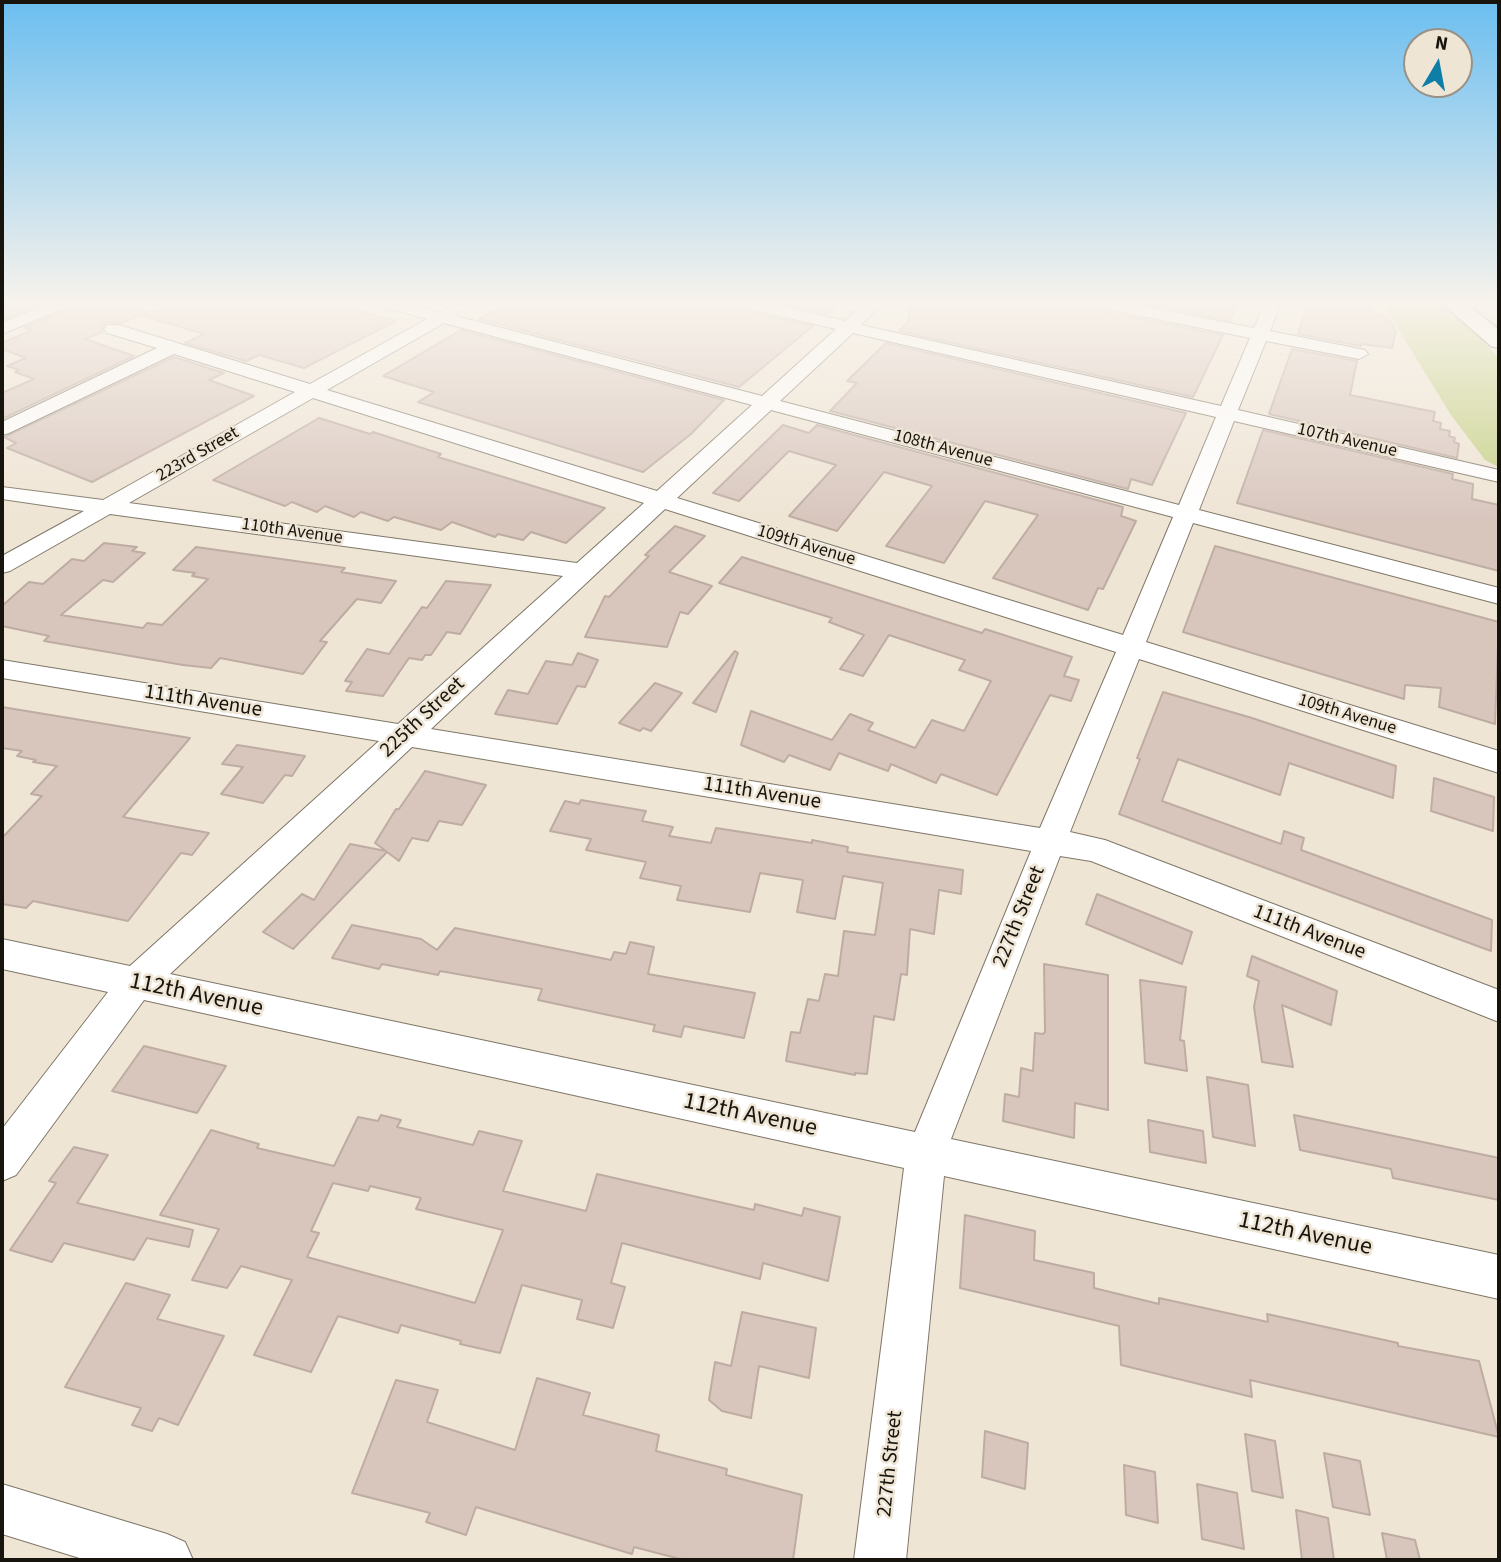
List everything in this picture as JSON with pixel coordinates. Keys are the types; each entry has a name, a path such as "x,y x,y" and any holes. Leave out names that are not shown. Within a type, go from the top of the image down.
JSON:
{"street":[{"path":"2,429 113,376"},
{"name":"109th Avenue","path":"262,376 1499,762"},
{"name":"223rd Street","path":"2,566 337,376"},
{"name":"108th Avenue","path":"663,376 1499,596"},
{"name":"225th Street","path":"2,1161 136,983 795,376"},
{"name":"107th Avenue","path":"1064,376 1499,476"},
{"name":"227th Street","path":"880,1560 926,1153 1050,842 1244,376"},
{"name":"110th Avenue","path":"2,493 583,571"},
{"name":"111th Avenue","path":"2,669 1094,849 1499,1006"},
{"name":"112th Avenue","path":"2,954 1499,1277"},
{"path":"2,1509 167,1560"}],"green space":[{"path":"1427,376 1499,376 1499,467 1485,460 1451,415"}],"building":[{"path":"26,376 92,376 2,419 2,393 34,379"},
{"path":"134,376 218,376 209,380 254,396 92,482 7,448 16,443 4,437"},
{"path":"383,376 633,376 724,400 691,434 643,472 418,402 434,392"},
{"path":"697,376 752,376 739,387"},
{"path":"852,376 1027,376 1186,413 1152,485 1131,479 1128,489 830,411 857,383 847,381"},
{"path":"1099,376 1203,376 1193,397"},
{"path":"1282,376 1354,376 1350,395 1435,412 1433,421 1441,423 1440,429 1450,431 1449,436 1455,438 1454,442 1459,444 1457,458 1269,414"},
{"path":"319,418 370,434 373,432 441,454 438,457 605,508 566,543 531,532 523,540 498,534 495,537 452,522 441,530 394,517 388,521 361,512 354,517 325,506 317,512 292,502 285,506 213,480"},
{"path":"783,425 809,433 817,425 1123,507 1121,516 1136,521 1103,589 1098,588 1088,610 993,578 1038,515 985,501 944,563 886,546 932,486 884,472 837,531 789,516 836,465 789,451 739,501 713,493"},
{"path":"1263,430 1453,474 1452,479 1473,484 1472,499 1499,505 1499,571 1237,503"},
{"path":"675,526 705,536 669,572 712,586 688,614 680,612 667,647 585,637 605,596 609,597 649,556 645,555"},
{"path":"104,543 137,547 132,551 145,553 113,582 103,580 61,615 143,628 147,623 162,625 208,579 192,576 195,573 173,570 196,547 345,568 341,572 396,581 381,603 357,599 320,641 327,642 303,674 220,658 211,668 183,665 44,641 49,636 2,626 2,606 29,582 43,584 72,559 84,561"},
{"path":"1215,546 1499,622 1495,724 1439,707 1441,688 1405,685 1404,699 1183,632"},
{"path":"742,557 982,633 985,629 1072,657 1064,676 1079,680 1071,701 1050,695 997,795 941,774 936,783 891,764 888,771 839,753 830,770 789,755 784,762 741,745 751,711 832,740 850,714 873,723 868,730 915,748 932,720 964,731 991,681 959,670 965,660 889,635 863,676 840,669 864,635 829,622 832,618 719,583"},
{"path":"446,581 491,585 460,634 447,632 431,655 425,655 422,660 409,658 383,696 346,691 352,682 345,681 367,649 389,654 422,607 427,608"},
{"path":"735,651 738,653 716,712 693,703"},
{"path":"578,653 598,660 585,687 577,686 557,724 495,714 508,690 528,694 546,661 572,665"},
{"path":"655,683 682,693 651,731 643,728 640,731 619,723"},
{"path":"1163,692 1252,718 1396,766 1393,798 1289,763 1280,795 1178,759 1162,801 1281,844 1284,831 1304,838 1301,850 1492,920 1491,951 1119,814"},
{"path":"2,707 190,738 123,817 209,833 192,855 181,853 128,921 33,901 26,908 2,904 2,838 42,796 31,794 57,766 33,762 36,760 17,756 22,751 2,748"},
{"path":"237,745 305,756 292,776 285,775 263,803 221,794 243,767 222,764"},
{"path":"425,771 486,785 462,825 439,821 428,841 412,838 399,861 387,852 293,949 263,932 302,894 314,900 350,844 386,851 375,843 396,809 399,809"},
{"path":"1434,778 1494,797 1493,831 1431,811"},
{"path":"581,800 646,811 642,821 673,827 669,836 711,843 716,828 812,843 812,840 848,847 847,852 963,870 961,894 939,890 934,934 910,929 907,975 901,974 894,1020 874,1016 867,1074 855,1075 786,1061 791,1032 800,1033 808,999 819,1001 825,974 838,976 844,931 875,935 883,883 843,876 835,919 797,912 803,880 760,873 750,912 677,900 681,886 640,878 646,862 586,850 591,839 550,831 565,801 579,804"},
{"path":"1097,894 1192,932 1182,964 1086,924"},
{"path":"352,925 421,939 437,950 455,928 611,960 614,952 626,954 630,942 654,947 648,974 755,993 744,1038 684,1026 681,1037 653,1031 655,1025 538,1000 542,989 440,971 438,975 382,964 379,969 332,958"},
{"path":"1252,956 1337,991 1331,1025 1282,1005 1293,1067 1262,1062 1254,1007 1259,981 1247,976"},
{"path":"1044,964 1108,975 1108,1110 1075,1103 1074,1138 1003,1121 1005,1094 1019,1097 1021,1068 1033,1071 1035,1033 1045,1032"},
{"path":"1140,980 1186,987 1180,1040 1184,1041 1187,1071 1145,1063"},
{"path":"144,1046 226,1066 197,1113 112,1091"},
{"path":"1207,1077 1248,1085 1255,1146 1213,1137"},
{"path":"381,1115 401,1120 397,1127 473,1145 479,1131 522,1141 503,1191 586,1211 597,1174 754,1210 755,1204 802,1216 804,1208 840,1217 828,1281 763,1263 760,1279 622,1243 611,1283 625,1287 613,1328 577,1319 582,1300 522,1285 500,1353 460,1344 461,1341 401,1325 398,1333 338,1316 311,1372 254,1355 292,1280 241,1266 227,1288 192,1280 219,1229 160,1215 211,1130 259,1144 257,1148 334,1166 358,1117 378,1121","holes":["333,1183 368,1191 370,1186 421,1198 416,1209 503,1230 475,1303 307,1257 319,1233 311,1231"]},
{"path":"1294,1115 1499,1158 1499,1200 1393,1178 1391,1169 1300,1150"},
{"path":"1148,1120 1203,1131 1206,1163 1150,1152"},
{"path":"74,1147 108,1155 77,1203 193,1230 189,1247 147,1238 134,1260 64,1243 52,1262 10,1250 56,1183 49,1181"},
{"path":"965,1215 1035,1231 1034,1260 1094,1273 1094,1288 1159,1304 1159,1298 1268,1322 1267,1314 1398,1343 1398,1346 1479,1361 1499,1437 1250,1380 1252,1397 1121,1365 1119,1326 960,1288"},
{"path":"126,1283 170,1295 157,1319 224,1336 178,1425 159,1418 152,1431 132,1425 141,1408 65,1387"},
{"path":"742,1312 816,1328 809,1378 759,1366 751,1418 722,1411 709,1400 715,1362 731,1366"},
{"path":"537,1378 590,1393 583,1415 659,1435 656,1451 727,1469 726,1475 802,1495 793,1560 684,1560 634,1547 632,1554 476,1507 466,1535 426,1522 430,1513 352,1493 396,1380 438,1390 427,1422 515,1450"},
{"path":"985,1431 1028,1443 1025,1489 982,1477"},
{"path":"1245,1434 1275,1441 1283,1498 1252,1491"},
{"path":"1324,1453 1360,1461 1370,1515 1333,1507"},
{"path":"1124,1465 1155,1472 1158,1523 1126,1515"},
{"path":"1197,1484 1237,1493 1244,1549 1202,1539"},
{"path":"1296,1510 1328,1518 1334,1560 1302,1560"},
{"path":"1382,1533 1415,1540 1420,1560 1387,1560"}]}
